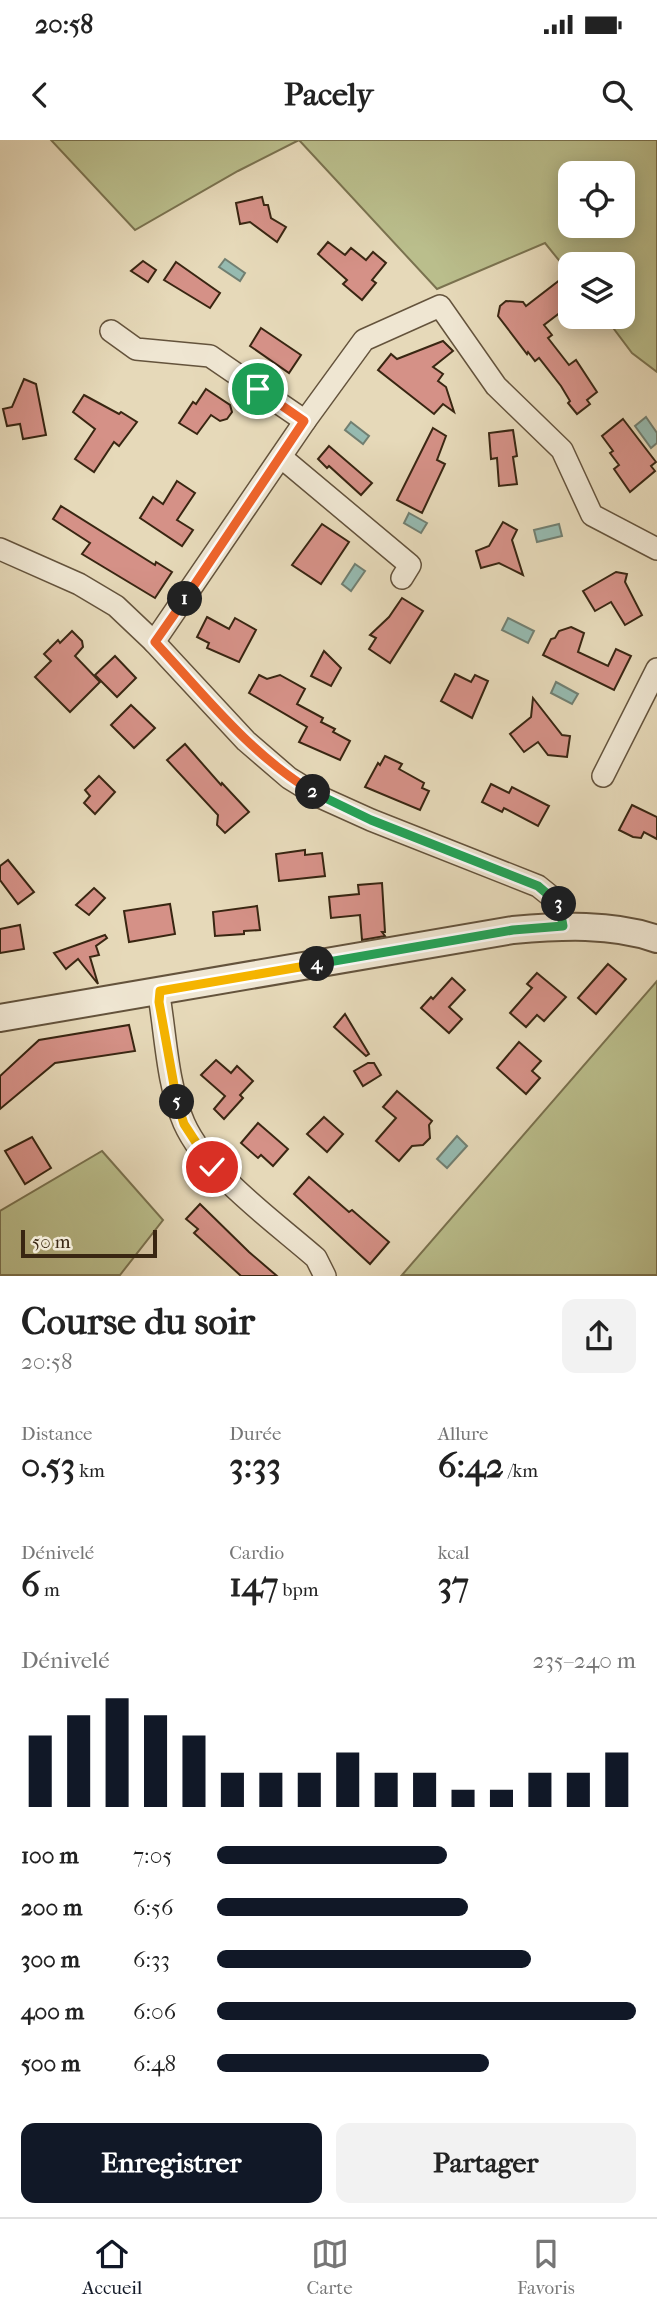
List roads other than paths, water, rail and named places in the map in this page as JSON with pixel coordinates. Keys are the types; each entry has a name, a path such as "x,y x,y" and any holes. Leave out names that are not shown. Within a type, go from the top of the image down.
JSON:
{"street":[{"path":"155,642 304,421 364,340 440,306 496,386 562,450 592,515 657,549"},
{"path":"110,331 136,349 211,356 304,421"},
{"path":"281,457 410,565 402,578"},
{"path":"0,549 88,589 116,606 155,642 246,741 289,778 320,797 371,820 538,886 558,902 563,926"},
{"path":"603,776 657,669"},
{"path":"0,1017 513,930 563,926 612,930 657,939"},
{"path":"160,991 159,1002 176,1100 184,1124 212,1167 316,1258 325,1276"}],"water":[{"path":"225,259 245,273 240,281 219,267"},
{"path":"646,417 657,433 657,443 651,448 635,426"},
{"path":"351,422 369,436 363,444 345,430"},
{"path":"409,513 427,523 421,533 404,523"},
{"path":"559,524 562,536 537,542 534,530"},
{"path":"355,564 365,571 351,591 342,584"},
{"path":"508,618 534,631 528,643 502,630"},
{"path":"556,682 578,694 572,704 551,693"},
{"path":"457,1136 467,1146 447,1168 437,1159"}]}
